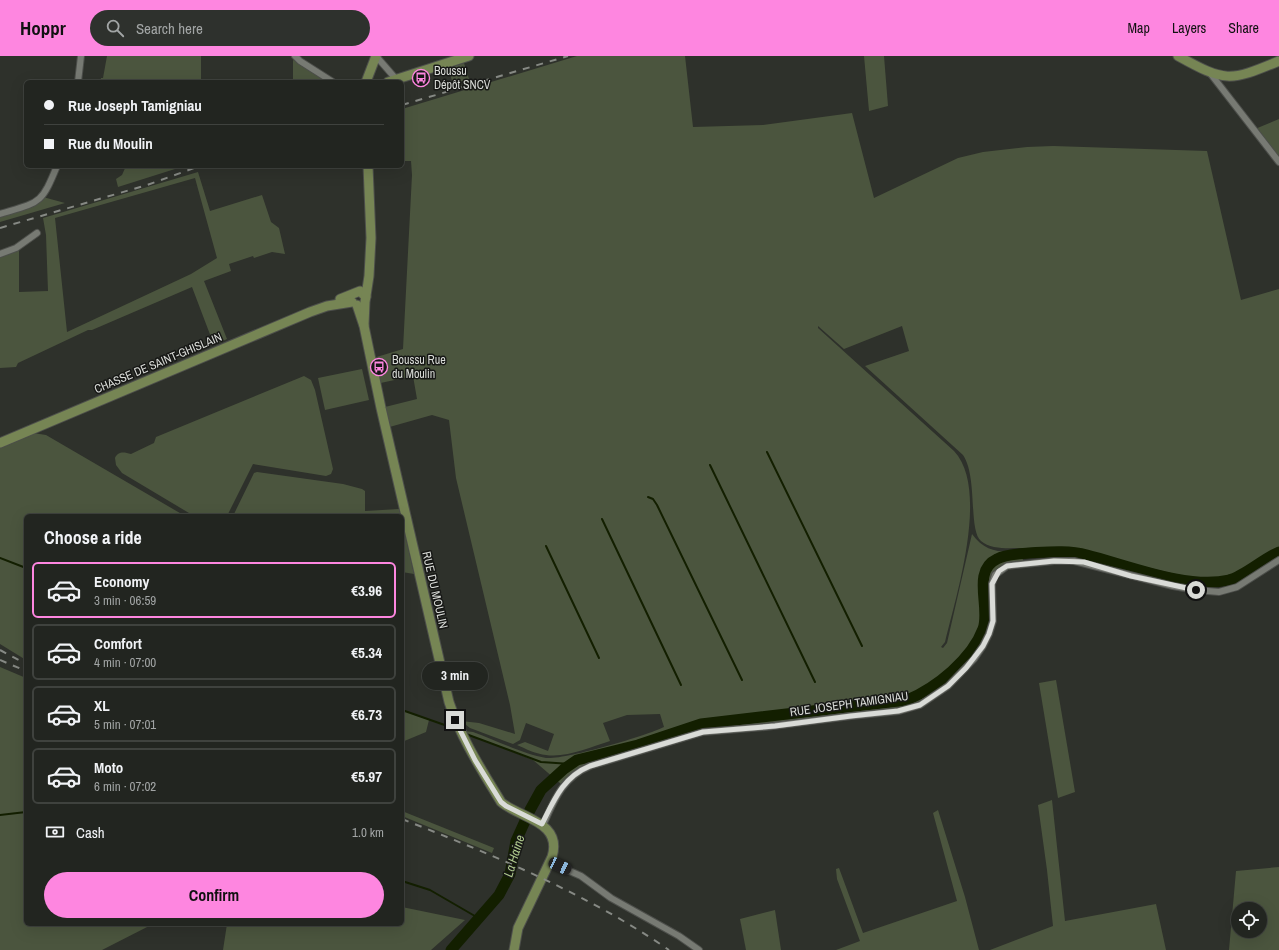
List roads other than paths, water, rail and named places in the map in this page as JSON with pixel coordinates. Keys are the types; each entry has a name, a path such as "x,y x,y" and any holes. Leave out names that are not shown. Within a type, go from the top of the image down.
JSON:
{"street":[{"path":"78,80 81,56"},
{"path":"295,56 300,61 330,80"},
{"path":"376,56 391,80"},
{"path":"367,80 376,56"},
{"path":"444,65 458,56"},
{"path":"395,80 469,56"},
{"path":"1178,56 1210,73 1226,77 1241,76 1279,61"},
{"path":"1210,73 1279,162"},
{"path":"0,214 30,205 43,197 48,190 56,168"},
{"name":"RUE DU MOULIN","path":"368,168 371,218 369,262 359,299 381,408 445,687 464,740 501,802 520,814 539,822"},
{"path":"0,254 16,248 37,233"},
{"name":"CHASSE DE SAINT-GHISLAIN","path":"0,443 327,306 359,299"},
{"name":"RUE JOSEPH TAMIGNIAU","path":"539,822 562,786 577,772 590,766 703,732 775,726 898,711 910,709 929,701 958,677 983,646 993,621 992,584 999,571 1007,566 1054,561 1084,562 1173,586 1219,592 1237,586 1279,560"},
{"path":"514,950 518,928 554,852 549,832 539,822"},
{"path":"549,862 581,876 610,898 679,936 699,950"}],"waterway":[{"path":"767,452 862,646"},
{"path":"710,465 815,682"},
{"path":"648,497 653,499 657,505 742,680"},
{"path":"602,519 681,685"},
{"path":"546,546 599,658"},
{"name":"La Haine","path":"451,950 499,895 510,874 516,841 541,790 564,769 577,760 638,745 701,724 907,700 918,695 930,688 952,671 971,651 978,640 985,620 983,591 985,572 989,565 1004,556 1043,552 1073,552 1158,575 1195,582 1213,582 1235,578 1279,552"},
{"path":"0,558 24,567"},
{"path":"404,711 456,729"},
{"path":"466,734 541,762 571,764"},
{"path":"0,815 24,812"},
{"path":"404,882 430,890 480,919"}],"railway":[{"path":"404,104 568,56"},
{"path":"0,228 147,185 194,168"},
{"path":"0,650 24,663"},
{"path":"0,660 24,670"},
{"path":"404,820 471,847 573,893 638,930 669,950"}],"place":[{"name":"Boussu Dépôt SNCV","path":"421,78"},
{"name":"Boussu Rue du Moulin","path":"379,367"}]}
